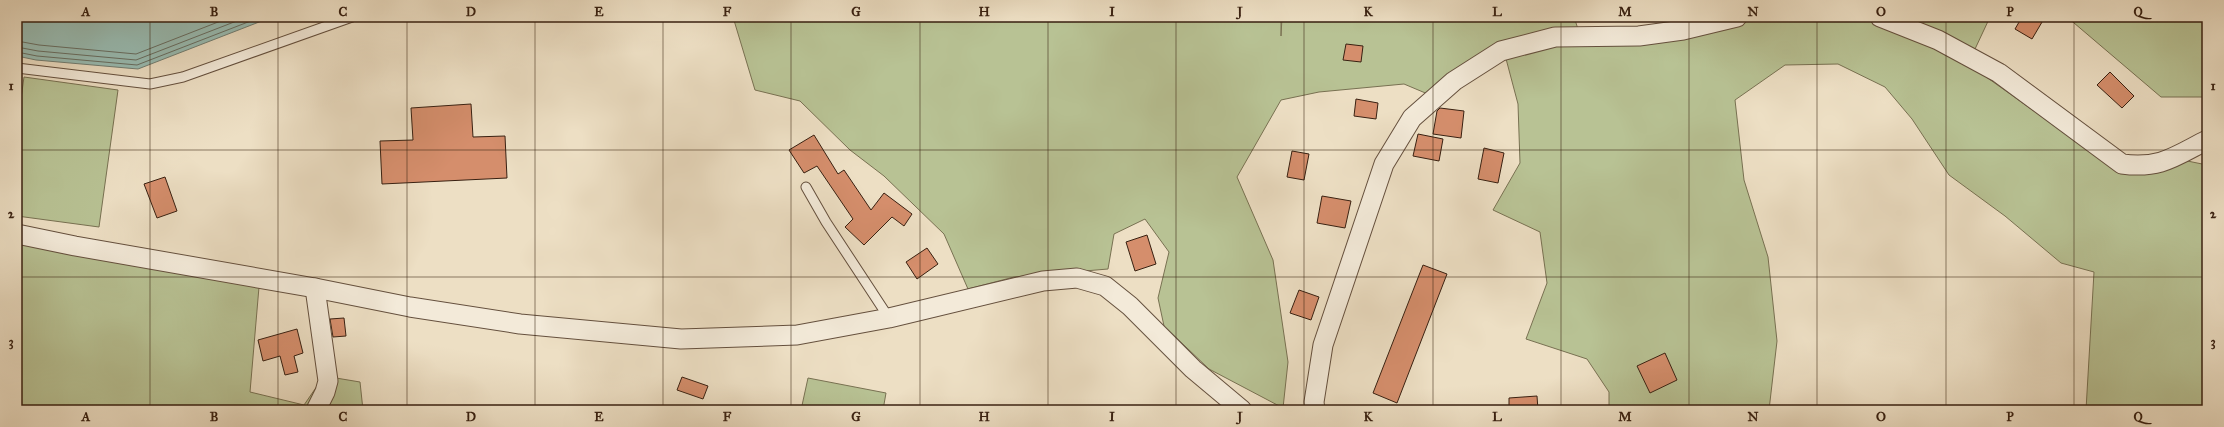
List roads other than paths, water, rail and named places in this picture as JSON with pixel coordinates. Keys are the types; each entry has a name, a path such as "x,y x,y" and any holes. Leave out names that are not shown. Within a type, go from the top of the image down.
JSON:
{"street":[{"path":"1315,410 1314,402 1325,338 1384,164 1412,118 1454,81 1501,51 1555,36 1639,36 1683,30 1738,17"},
{"path":"1880,17 1938,40 1999,73 2122,164 2139,166 2159,164 2207,140"},
{"path":"17,234 75,246 315,288 410,307 520,324 681,339 797,335 889,318 1043,281 1077,278 1105,286 1130,306 1193,370 1242,410"},
{"path":"315,288 328,381 325,392 316,410"}],"lane":[{"path":"17,68 150,84 183,77 352,17"},
{"path":"806,187 826,222 889,318"}],"water":[{"path":"17,17 272,17 138,69 36,60 17,56"}]}
